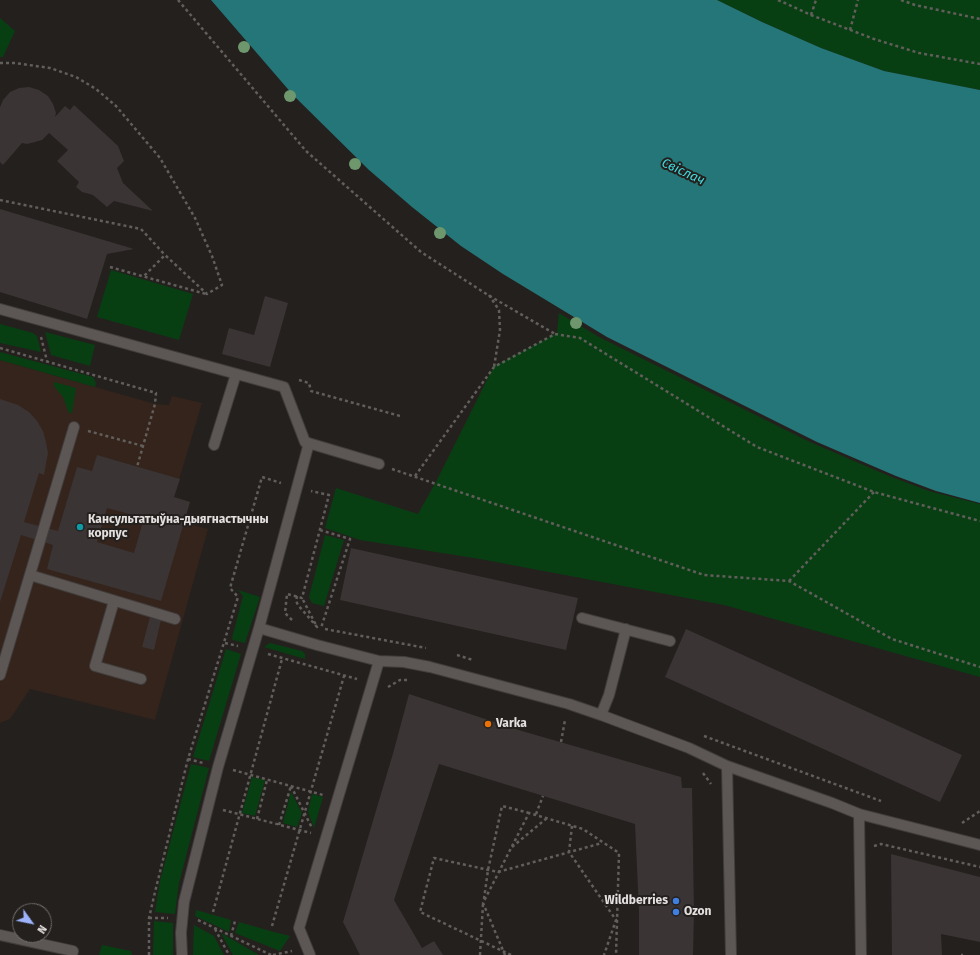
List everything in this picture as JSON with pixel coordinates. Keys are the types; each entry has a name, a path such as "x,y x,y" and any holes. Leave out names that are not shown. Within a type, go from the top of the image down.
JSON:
{"lane":[{"path":"0,309 284,387 305,442 379,464"},
{"path":"214,445 236,374"},
{"path":"0,675 74,427"},
{"path":"182,955 182,917 184,902 218,767 259,628 309,443"},
{"path":"30,575 175,619"},
{"path":"114,601 95,666 141,679"},
{"path":"582,618 670,641"},
{"path":"259,628 379,661 404,662 430,667 569,704 689,748 728,766 859,814 980,845"},
{"path":"601,715 609,695 626,629"},
{"path":"310,955 299,928 379,661"},
{"path":"728,766 731,955"},
{"path":"859,814 861,955"},
{"path":"0,935 73,951 72,955"}],"path":[{"path":"178,0 306,151 421,252 488,295 555,334 580,338 757,447 874,492 980,521"},
{"path":"778,0 850,30 919,53 980,64"},
{"path":"811,15 816,0"},
{"path":"850,30 858,0"},
{"path":"900,0 915,5 980,19"},
{"path":"0,63 15,63 50,68 76,77 96,89 116,106 160,158 195,218 212,256 222,285 207,294 110,267"},
{"path":"0,200 141,228 165,255 207,294"},
{"path":"144,276 165,255"},
{"path":"488,295 499,310 500,330 494,367"},
{"path":"415,476 494,367 555,334"},
{"path":"0,348 156,393 155,404 137,466"},
{"path":"74,427 143,446"},
{"path":"379,464 704,575 789,581 892,639 980,667"},
{"path":"789,581 874,492"},
{"path":"320,530 350,539 321,628"},
{"path":"297,596 296,601 298,605 317,627 302,598"},
{"path":"225,643 387,688 400,680 407,680"},
{"path":"213,912 282,658"},
{"path":"272,926 344,676"},
{"path":"561,742 566,717"},
{"path":"702,735 882,801"},
{"path":"229,769 325,795 323,802"},
{"path":"257,819 267,780"},
{"path":"219,809 314,834 291,786"},
{"path":"279,825 291,786"},
{"path":"536,814 543,796"},
{"path":"480,955 483,903 488,870 502,806 536,814 583,829 619,853 616,955"},
{"path":"960,825 980,812"},
{"path":"505,953 483,903 529,813"},
{"path":"511,848 547,818"},
{"path":"572,826 569,852 616,920"},
{"path":"511,955 420,912 434,858 498,872 602,842"},
{"path":"869,847 881,844 980,866"},
{"path":"149,918 195,918 272,955 297,950"},
{"path":"604,955 616,920"},
{"path":"231,936 235,921"},
{"path":"215,928 229,955"}],"shaded area":[{"path":"0,360 155,404 169,405 172,396 202,403 174,497 190,502 184,522 208,529 155,720 30,689 10,719 0,723"}],"green space":[{"path":"717,0 980,0 980,90 884,71 821,48"},
{"path":"0,18 15,31 3,57 0,57"},
{"path":"111,270 193,294 179,340 97,317"},
{"path":"559,313 599,337 810,442 889,476 929,491 980,504 980,677 724,605 480,559 360,540 325,528 336,488 418,514 437,480 494,366 557,333"},
{"path":"0,324 33,333 37,336 41,352 0,343"},
{"path":"45,332 95,345 90,366 51,355"},
{"path":"0,352 93,377 96,383 95,387 0,360"},
{"path":"54,382 76,388 72,413 69,413 63,397 54,386"},
{"path":"325,535 344,540 324,606 312,603 309,597"},
{"path":"238,590 260,597 245,643 233,640 232,638 243,596"},
{"path":"270,643 302,651 305,654 305,659 264,647"},
{"path":"226,649 241,654 209,761 193,757"},
{"path":"191,764 209,768 179,883 175,914 155,912 160,881"},
{"path":"252,777 265,780 255,816 242,813"},
{"path":"291,792 302,813 297,827 283,823"},
{"path":"312,794 323,797 314,828 308,812"},
{"path":"196,910 231,920 229,932 195,916"},
{"path":"154,921 173,923 173,955 153,955"},
{"path":"239,922 290,936 280,951 235,933"},
{"path":"194,925 214,936 224,955 193,955"},
{"path":"221,933 259,955 233,955"},
{"path":"102,945 131,951 132,955 99,955"}],"water":[{"name":"Свіслач","path":"211,0 717,0 821,48 884,71 980,90 980,503 936,491 896,476 817,442 607,337 503,274 461,246 369,170 293,95"}],"building":[{"path":"29,87 39,90 48,96 56,113 55,117 65,106 70,110 74,105 118,146 124,161 117,168 123,183 153,211 114,201 107,207 93,195 82,192 76,187 79,182 57,161 68,150 49,133 42,140 27,144 22,143 3,165 0,162 0,107 3,100 10,92 19,88"},
{"path":"0,209 134,249 107,254 87,319 0,292"},
{"path":"265,296 288,303 270,367 222,354 229,328 254,335"},
{"name":"Кансультатыўна-дыягнастычны корпус","path":"0,399 18,405 29,412 43,431 46,442 48,453 44,475 39,473 24,522 58,531 77,467 92,471 97,455 180,479 174,497 190,502 161,601 47,569 53,545 21,535 0,602","holes":["107,508 144,518 134,553 97,542"]},
{"path":"351,548 578,598 566,650 340,600"},
{"path":"150,617 161,620 154,650 142,647"},
{"path":"686,629 962,755 940,802 665,677"},
{"path":"409,694 522,731 681,777 682,788 692,788 694,913 693,955 639,955 639,912 635,824 439,764 394,900 422,948 434,941 443,955 360,955 343,922"},
{"path":"891,854 980,877 980,942 941,934 942,955 892,955"}],"place":[{"name":"Кансультатыўна-дыягнастычны корпус","path":"80,527"},
{"name":"Varka","path":"488,724"},
{"name":"Wildberries","path":"676,901"},
{"name":"Ozon","path":"676,912"}]}
